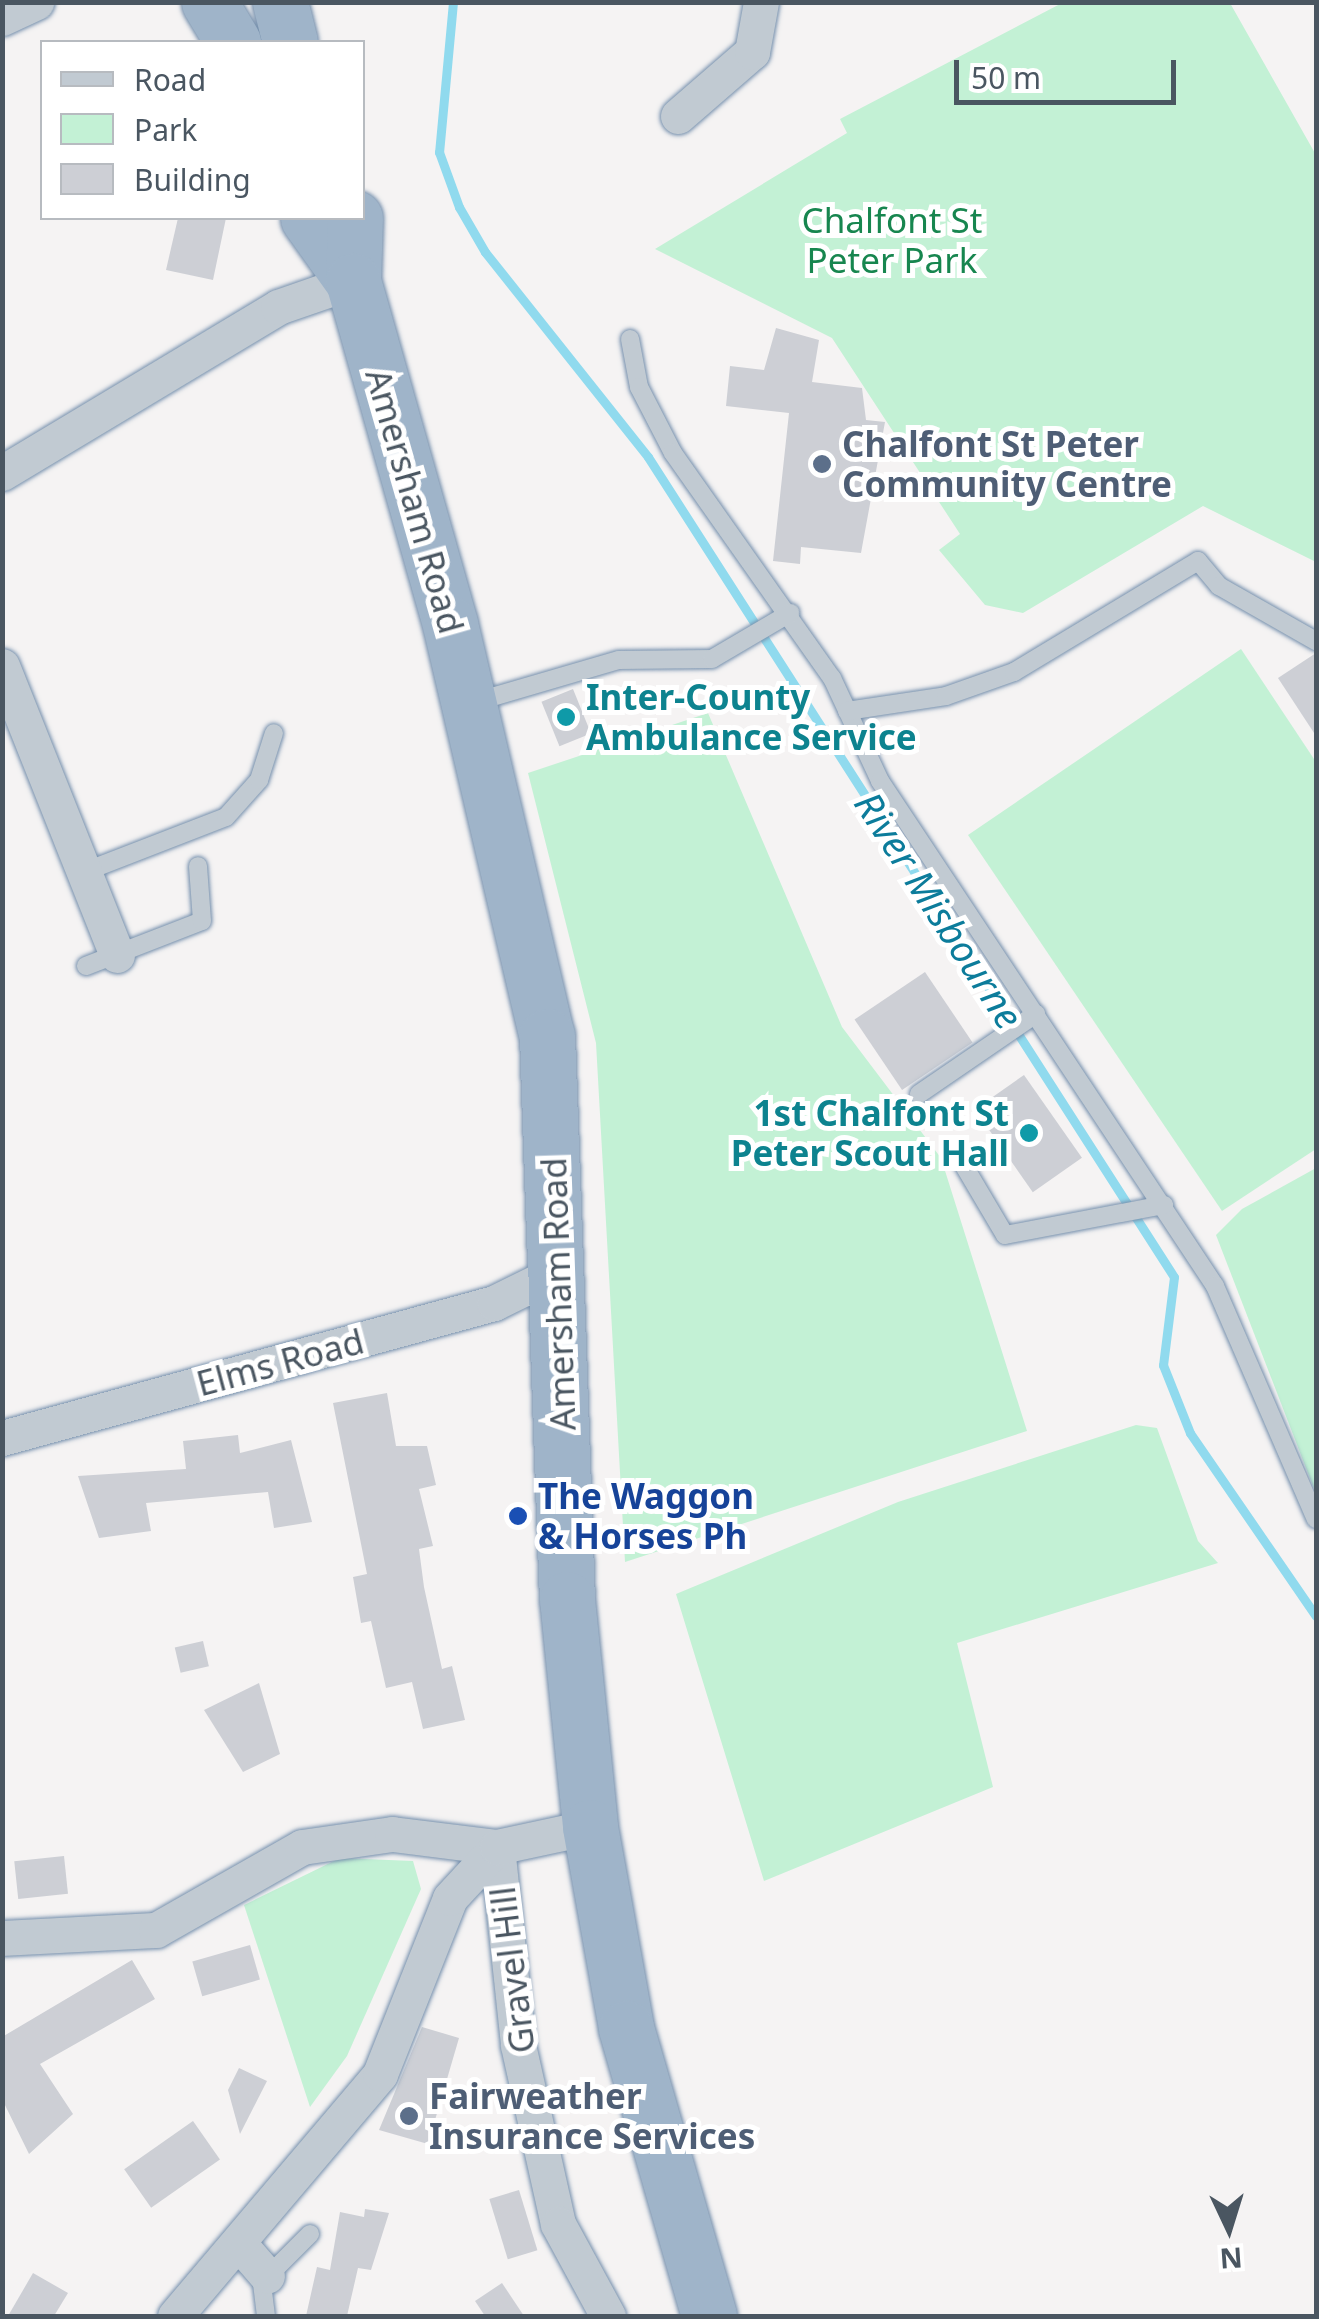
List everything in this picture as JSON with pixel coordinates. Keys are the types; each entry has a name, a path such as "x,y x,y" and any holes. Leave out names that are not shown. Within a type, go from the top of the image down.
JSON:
{"highway":[{"path":"208,2 232,40"},
{"path":"280,2 290,40"},
{"name":"Amersham Road","path":"309,220 353,281"},
{"name":"Amersham Road","path":"356,220 353,281 469,704 547,1036 567,1598 590,1827 626,2028 708,2316"}],"street":[{"path":"2,18 36,2"},
{"path":"678,116 752,52 761,2"},
{"path":"2,473 278,307 353,281"},
{"path":"2,666 84,872 102,960"},
{"name":"Elms Road","path":"2,1438 494,1303 553,1274"},
{"path":"2,1938 156,1930 302,1847 392,1834 498,1847 590,1827"},
{"path":"175,2316 242,2247 380,2074 450,1898 498,1847"},
{"name":"Gravel Hill","path":"498,1847 518,2045 558,2224 608,2316"},
{"path":"242,2247 267,2276"}],"lane":[{"path":"630,339 639,386 673,453 790,613 847,711 880,781 1164,1205 1231,1318 1316,1518"},
{"path":"847,711 946,696 1014,672 1198,561 1219,586 1316,641"},
{"path":"469,704 619,660 684,666 741,644 790,613"},
{"path":"84,872 226,818 259,780 274,733"},
{"path":"102,960 202,921 198,866"},
{"path":"920,1094 1036,1014"},
{"path":"960,1159 1005,1235 1164,1205"},
{"path":"266,2316 267,2276 310,2234"}],"green space":[{"name":"Chalfont St Peter Park","path":"1062,3 1230,3 1316,155 1316,562 1203,506 1023,613 985,605 939,550 960,534 832,338 655,249 847,133 840,119"},
{"path":"1241,649 1316,762 1316,1149 1222,1211 968,835"},
{"path":"708,713 842,1027 941,1158 1027,1431 625,1562 596,1043 528,773"},
{"path":"1316,1168 1316,1494 1216,1235 1242,1209"},
{"path":"1136,1425 1157,1428 1198,1541 1218,1563 957,1643 993,1787 764,1881 676,1594 898,1502"},
{"path":"340,1858 413,1861 421,1889 347,2056 310,2107 244,1905"}],"building":[{"path":"178,220 226,220 213,280 166,270"},
{"name":"Chalfont St Peter Community Centre","path":"776,328 819,340 812,382 862,388 866,420 885,422 861,553 801,547 800,564 773,561 789,413 726,406 730,366 764,370"},
{"path":"1316,653 1316,736 1278,678"},
{"name":"Inter-County Ambulance Service","path":"573,689 591,734 559,746 541,702"},
{"path":"925,972 973,1042 902,1090 855,1020"},
{"name":"1st Chalfont St Peter Scout Hall","path":"1024,1075 1082,1158 1033,1192 975,1109"},
{"path":"387,1393 396,1446 427,1446 436,1485 419,1489 433,1546 419,1549 424,1587 442,1669 452,1666 465,1720 423,1729 412,1682 386,1688 371,1621 361,1623 353,1577 367,1574 333,1403"},
{"path":"238,1435 240,1453 291,1440 312,1522 274,1528 268,1492 146,1503 151,1531 99,1538 78,1476 186,1469 183,1441"},
{"path":"203,1641 209,1666 181,1673 175,1648"},
{"path":"259,1683 280,1754 243,1772 204,1710"},
{"path":"64,1856 68,1894 18,1899 14,1861"},
{"path":"250,1945 260,1980 202,1996 192,1962"},
{"path":"132,1960 155,1999 40,2064 73,2114 29,2154 2,2099 2,2037"},
{"path":"422,2027 459,2038 428,2144 379,2130"},
{"path":"239,2068 267,2081 240,2134 228,2090"},
{"path":"193,2121 220,2160 151,2208 124,2169"},
{"path":"519,2190 537,2250 508,2259 489,2199"},
{"path":"365,2209 389,2213 371,2270 358,2268 347,2316 306,2316 317,2267 330,2270 340,2212 364,2217"},
{"path":"33,2273 68,2293 54,2316 8,2316"},
{"path":"502,2283 524,2316 485,2316 475,2301"}],"waterway":[{"name":"River Misbourne","path":"453,2 439,152 459,207 485,252 648,457 1174,1277 1163,1365 1190,1433 1316,1616"}],"place":[{"name":"Chalfont St Peter Community Centre","path":"822,464"},
{"name":"Inter-County Ambulance Service","path":"566,717"},
{"name":"1st Chalfont St Peter Scout Hall","path":"1029,1133"},
{"name":"The Waggon & Horses Ph","path":"518,1516"},
{"name":"Fairweather Insurance Services","path":"409,2116"}]}
